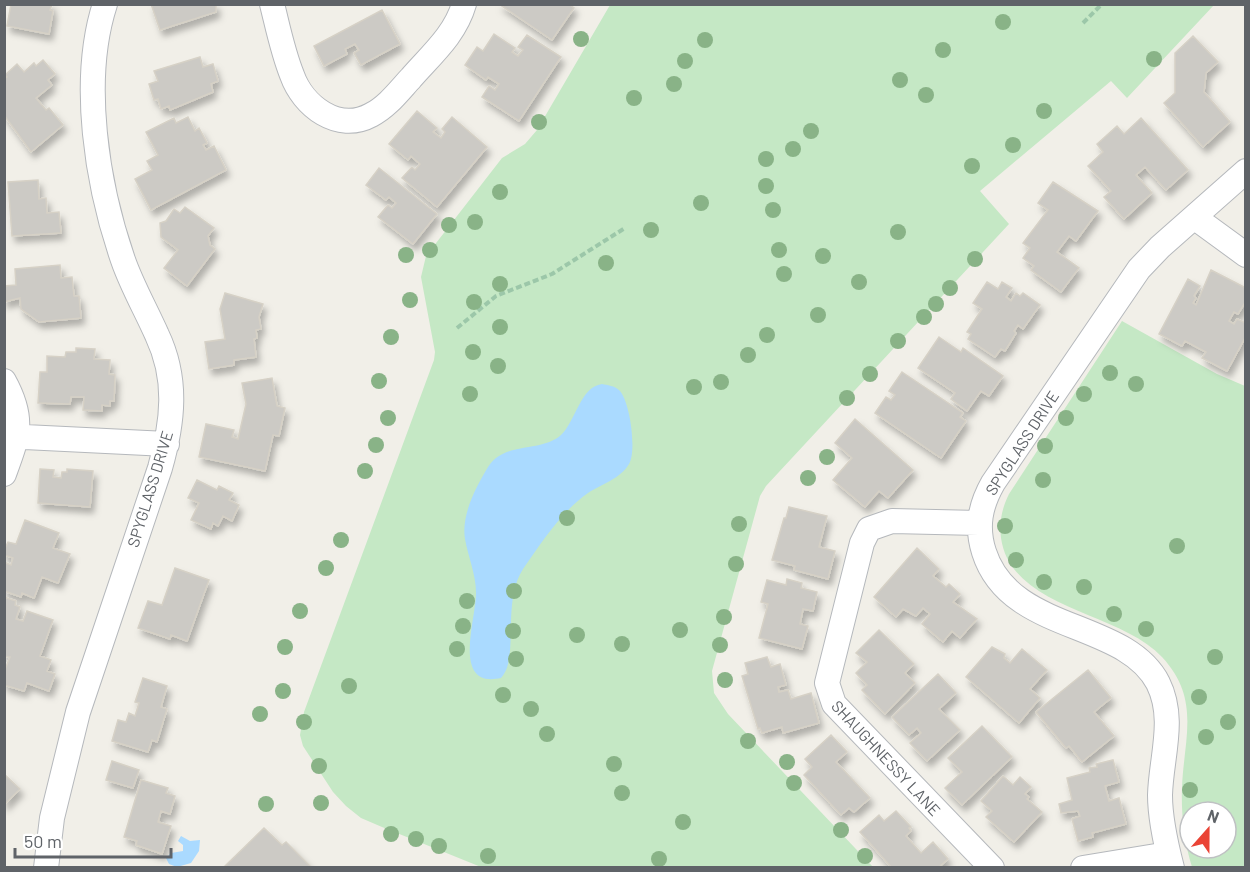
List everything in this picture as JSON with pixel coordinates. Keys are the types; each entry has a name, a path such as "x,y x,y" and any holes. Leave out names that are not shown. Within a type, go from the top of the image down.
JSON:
{"street":[{"name":"SPYGLASS DRIVE","path":"46,867 48,836 78,712 167,444 173,398 170,369 158,336 123,261 101,172 93,97 94,64 105,4"},
{"path":"272,4 291,74 301,92 326,116 350,121 369,117 392,99 450,34 464,4"},
{"name":"SPYGLASS DRIVE","path":"1170,861 1160,798 1167,718 1159,686 1153,675 1130,653 1026,604 1007,591 988,565 979,523 985,497 993,483 1130,281 1160,247 1245,171"},
{"path":"1194,217 1245,255"},
{"path":"4,381 15,407 4,474"},
{"path":"11,436 167,444"},
{"name":"SHAUGHNESSY LANE","path":"979,523 892,521 869,529 862,543 827,683 834,704 985,863 992,867"},
{"path":"1083,867 1170,861"}],"path":[{"path":"1083,23 1102,4"},
{"path":"457,328 496,296 552,274 625,228"}],"green space":[{"path":"610,5 1214,5 1127,98 1111,81 980,191 1009,224 766,486 760,496 712,671 714,693 728,714 873,867 481,867 361,818 333,792 303,746 300,735 304,712 434,360 435,352 421,277 426,256 502,158 525,144 537,130"},
{"path":"1122,321 1217,374 1245,386 1245,867 1192,867 1190,860 1238,860 1238,800 1182,800 1187,719 1182,688 1174,673 1162,657 1143,642 1045,595 1024,580 1009,562 1001,538 1000,526 1009,494"}],"water":[{"path":"602,384 619,390 626,404 632,438 629,464 616,477 578,500 552,528 523,569 513,598 511,644 506,669 501,678 485,678 476,673 471,662 471,633 476,592 464,530 470,502 483,475 495,459 513,450 543,444 561,435 588,391"},
{"path":"181,836 190,841 200,840 199,851 191,863 177,867 169,864 166,858 171,853 183,851 183,845 178,841"}],"building":[{"path":"11,4 52,4 49,34 7,26"},
{"path":"151,4 216,4 216,12 160,30"},
{"path":"499,4 569,4 574,8 552,40"},
{"path":"382,10 400,44 361,65 354,53 359,50 355,44 345,49 347,54 324,66 314,46"},
{"path":"494,34 515,48 512,52 518,56 523,50 518,47 527,35 561,57 519,121 482,97 489,86 495,90 499,84 488,77 486,80 465,65 477,47 483,51"},
{"path":"1193,36 1218,62 1206,73 1204,92 1230,122 1203,147 1164,103 1175,93 1175,53"},
{"path":"200,57 203,67 213,64 218,81 211,84 213,92 170,110 169,106 161,109 158,99 154,100 149,84 158,81 154,71"},
{"path":"43,60 55,74 48,80 52,85 36,98 46,110 49,108 63,125 31,152 4,115 4,79 7,77 5,75 17,64 24,72 34,63 36,66"},
{"path":"417,111 437,128 433,132 441,138 445,132 442,129 452,117 487,147 437,207 402,178 412,167 415,170 420,164 411,156 408,160 389,144"},
{"path":"188,117 195,131 199,128 207,143 203,145 206,150 214,146 226,170 151,210 135,179 152,170 147,161 158,155 146,132 174,118 176,123"},
{"path":"1141,118 1188,170 1166,190 1145,167 1136,175 1152,193 1124,219 1104,197 1111,191 1088,166 1103,152 1097,144 1117,126 1124,134"},
{"path":"379,168 437,214 413,244 378,217 388,205 392,208 396,203 389,197 386,200 366,185"},
{"path":"38,180 39,199 46,198 47,213 59,212 61,233 12,236 8,182"},
{"path":"1053,182 1098,211 1076,241 1069,236 1057,252 1079,268 1061,292 1031,270 1034,266 1023,258 1030,248 1023,243 1048,210 1038,203"},
{"path":"185,207 214,228 208,236 210,245 215,249 187,286 164,268 178,250 161,237 160,223 166,221 174,209 180,213"},
{"path":"60,265 61,278 72,277 74,296 79,296 81,318 39,322 21,309 20,298 4,302 4,286 16,285 15,269"},
{"path":"1211,270 1246,288 1246,301 1238,314 1234,312 1229,321 1234,324 1237,319 1246,323 1246,336 1227,371 1202,358 1206,352 1185,341 1182,346 1159,334 1188,279 1200,286 1194,296 1196,298 1193,303 1196,305"},
{"path":"987,282 998,289 1002,282 1012,288 1006,297 1011,301 1016,293 1020,296 1023,293 1040,305 1023,329 1018,325 1005,351 1001,349 995,357 968,339 971,334 967,332 982,309 973,303"},
{"path":"225,293 263,304 259,317 261,329 256,330 257,338 254,339 256,357 234,360 234,365 209,369 205,342 225,339 220,309"},
{"path":"939,337 961,352 963,348 1003,376 989,396 981,391 967,411 951,399 955,393 918,368"},
{"path":"76,348 95,349 94,359 110,360 109,374 115,375 114,401 110,401 110,406 102,405 102,411 83,410 84,397 71,397 70,404 38,403 40,372 47,372 47,356 65,357 66,352 76,352"},
{"path":"902,372 963,413 960,417 966,421 941,458 875,413 886,397 891,400 895,395 889,391"},
{"path":"272,378 277,406 285,408 279,436 273,435 265,471 199,457 206,424 234,430 232,437 238,439 246,404 242,383"},
{"path":"855,419 913,470 888,498 879,491 865,507 833,480 852,458 835,443"},
{"path":"40,469 54,470 53,477 61,478 62,472 67,472 67,469 93,471 90,507 38,503"},
{"path":"197,480 217,490 219,486 233,493 229,500 239,505 232,521 223,516 218,526 213,523 211,529 191,520 199,503 188,498"},
{"path":"789,507 827,516 819,547 835,551 828,579 794,570 795,566 772,560"},
{"path":"25,520 59,533 53,548 70,554 58,583 42,577 34,598 22,593 21,597 4,591 4,562 11,565 13,558 4,555 4,550 8,542 16,544"},
{"path":"917,548 939,569 933,576 946,587 949,584 960,594 953,602 977,619 960,638 952,631 943,642 922,624 930,614 923,608 916,616 903,609 896,617 874,597"},
{"path":"175,568 209,580 187,641 171,635 170,639 138,628 148,601 162,605"},
{"path":"787,579 802,583 801,588 817,592 813,611 803,609 800,624 808,626 802,649 759,638 768,604 761,602 767,580 786,585"},
{"path":"4,597 16,601 15,605 20,607 16,619 23,621 27,611 53,620 40,656 51,660 47,671 55,674 49,691 27,683 24,691 4,685 4,672 10,657 4,656"},
{"path":"879,630 914,664 905,673 915,683 885,714 862,690 867,685 856,673 867,662 856,653"},
{"path":"992,647 1005,654 1004,658 1010,663 1022,649 1047,670 1030,689 1040,698 1019,723 966,677"},
{"path":"767,657 771,667 780,664 786,685 778,687 779,692 788,690 791,699 811,693 819,723 783,733 782,727 762,733 760,728 758,729 742,676 748,674 745,663"},
{"path":"1088,670 1111,698 1094,712 1114,736 1082,762 1069,746 1066,748 1036,712"},
{"path":"938,674 956,693 939,709 960,730 927,761 910,743 921,733 917,728 909,735 892,717"},
{"path":"143,678 167,686 161,707 167,709 157,742 152,740 148,752 112,741 118,720 126,722 129,713 135,716 139,703 135,702"},
{"path":"982,726 1012,757 962,805 945,788 962,772 948,758"},
{"path":"831,735 847,752 836,762 870,798 854,812 849,808 841,815 804,775 812,767 805,759"},
{"path":"1113,760 1119,782 1105,786 1109,801 1119,798 1126,824 1092,833 1093,837 1078,841 1072,819 1080,816 1078,811 1061,813 1059,804 1072,800 1067,778 1090,772 1089,768 1097,767 1096,764"},
{"path":"112,761 139,770 133,788 106,780"},
{"path":"4,774 20,789 4,805"},
{"path":"1003,776 1013,785 1020,777 1031,787 1025,794 1029,797 1027,799 1042,812 1014,842 986,817 992,811 981,801"},
{"path":"141,780 168,788 166,793 175,796 170,814 161,811 158,822 171,826 162,854 136,845 137,841 124,837"},
{"path":"896,811 911,827 909,828 911,831 906,836 921,853 933,842 948,859 938,868 892,868 860,832 879,815 884,821"},
{"path":"264,828 282,845 286,842 311,867 223,868"}]}
